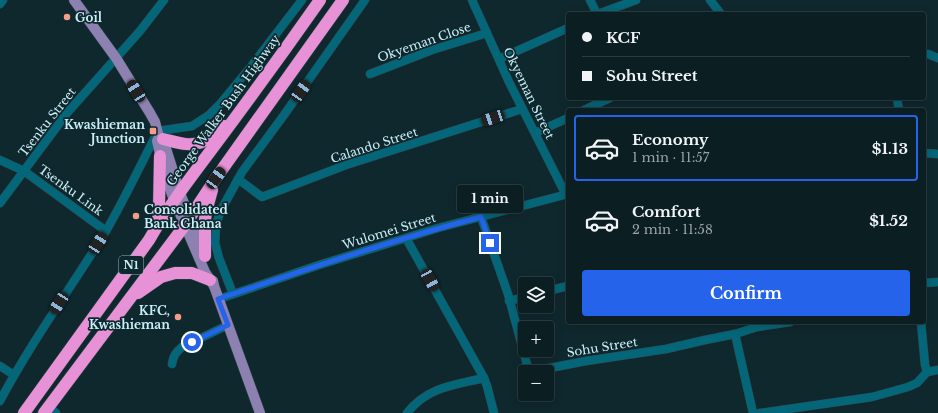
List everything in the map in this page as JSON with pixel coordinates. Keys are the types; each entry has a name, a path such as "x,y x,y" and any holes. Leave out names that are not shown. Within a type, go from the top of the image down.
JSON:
{"highway":[{"name":"George Walker Bush Highway","path":"24,413 149,240 177,196 320,0"},
{"name":"N1","path":"50,411 123,306 187,221 342,0"},
{"path":"160,135 181,144 203,142 236,116"},
{"path":"158,224 160,208 160,156"},
{"path":"205,256 206,212 216,178"},
{"path":"123,306 161,277 175,273 192,273 212,283"}],"main road":[{"path":"74,0 116,58 152,116 160,135 177,196 205,272 212,283 260,413"},
{"path":"160,135 157,141 164,172 177,196"},
{"path":"187,221 211,270 212,283"}],"street":[{"path":"0,4 3,0"},
{"name":"Tsenku Street","path":"0,203 67,113 140,31 164,0"},
{"path":"0,402 14,375 106,230 160,135 192,126 209,115 253,64 302,0"},
{"path":"233,294 219,258 215,243 216,226 220,212 238,179 365,0"},
{"name":"Okyeman Street","path":"472,0 522,109 566,193"},
{"path":"590,0 597,12"},
{"path":"603,12 636,0"},
{"path":"710,0 719,12"},
{"path":"499,59 566,29"},
{"name":"Okyeman Close","path":"370,74 432,50 487,33"},
{"path":"928,54 938,58"},
{"path":"588,108 606,100"},
{"name":"Calando Street","path":"238,179 262,197 346,166 522,109"},
{"path":"535,133 566,119"},
{"path":"926,153 938,154"},
{"name":"Tsenku Link","path":"0,160 24,171 106,230"},
{"name":"Wulomei Street","path":"218,299 319,265 438,228 566,195"},
{"name":"Sohu Street","path":"481,217 509,301 529,372 666,349 735,334 757,324"},
{"path":"406,238 484,378 494,413"},
{"path":"926,282 938,282"},
{"path":"554,289 566,286"},
{"path":"509,301 518,299"},
{"path":"921,324 927,372"},
{"path":"172,364 176,351 228,325"},
{"path":"735,334 753,413"},
{"path":"0,366 14,375"},
{"path":"760,413 879,395 908,387 917,383 927,372 938,370"},
{"path":"407,413 426,395 444,387 484,378"}],"place":[{"name":"Goil","path":"67,17"},
{"name":"Kwashieman Junction","path":"153,131"},
{"name":"Consolidated Bank Ghana","path":"136,216"},
{"name":"KFC, Kwashieman","path":"178,317"}],"route":[{"path":"192,342 228,325 218,299 319,265 438,228 481,217 490,243"}]}
